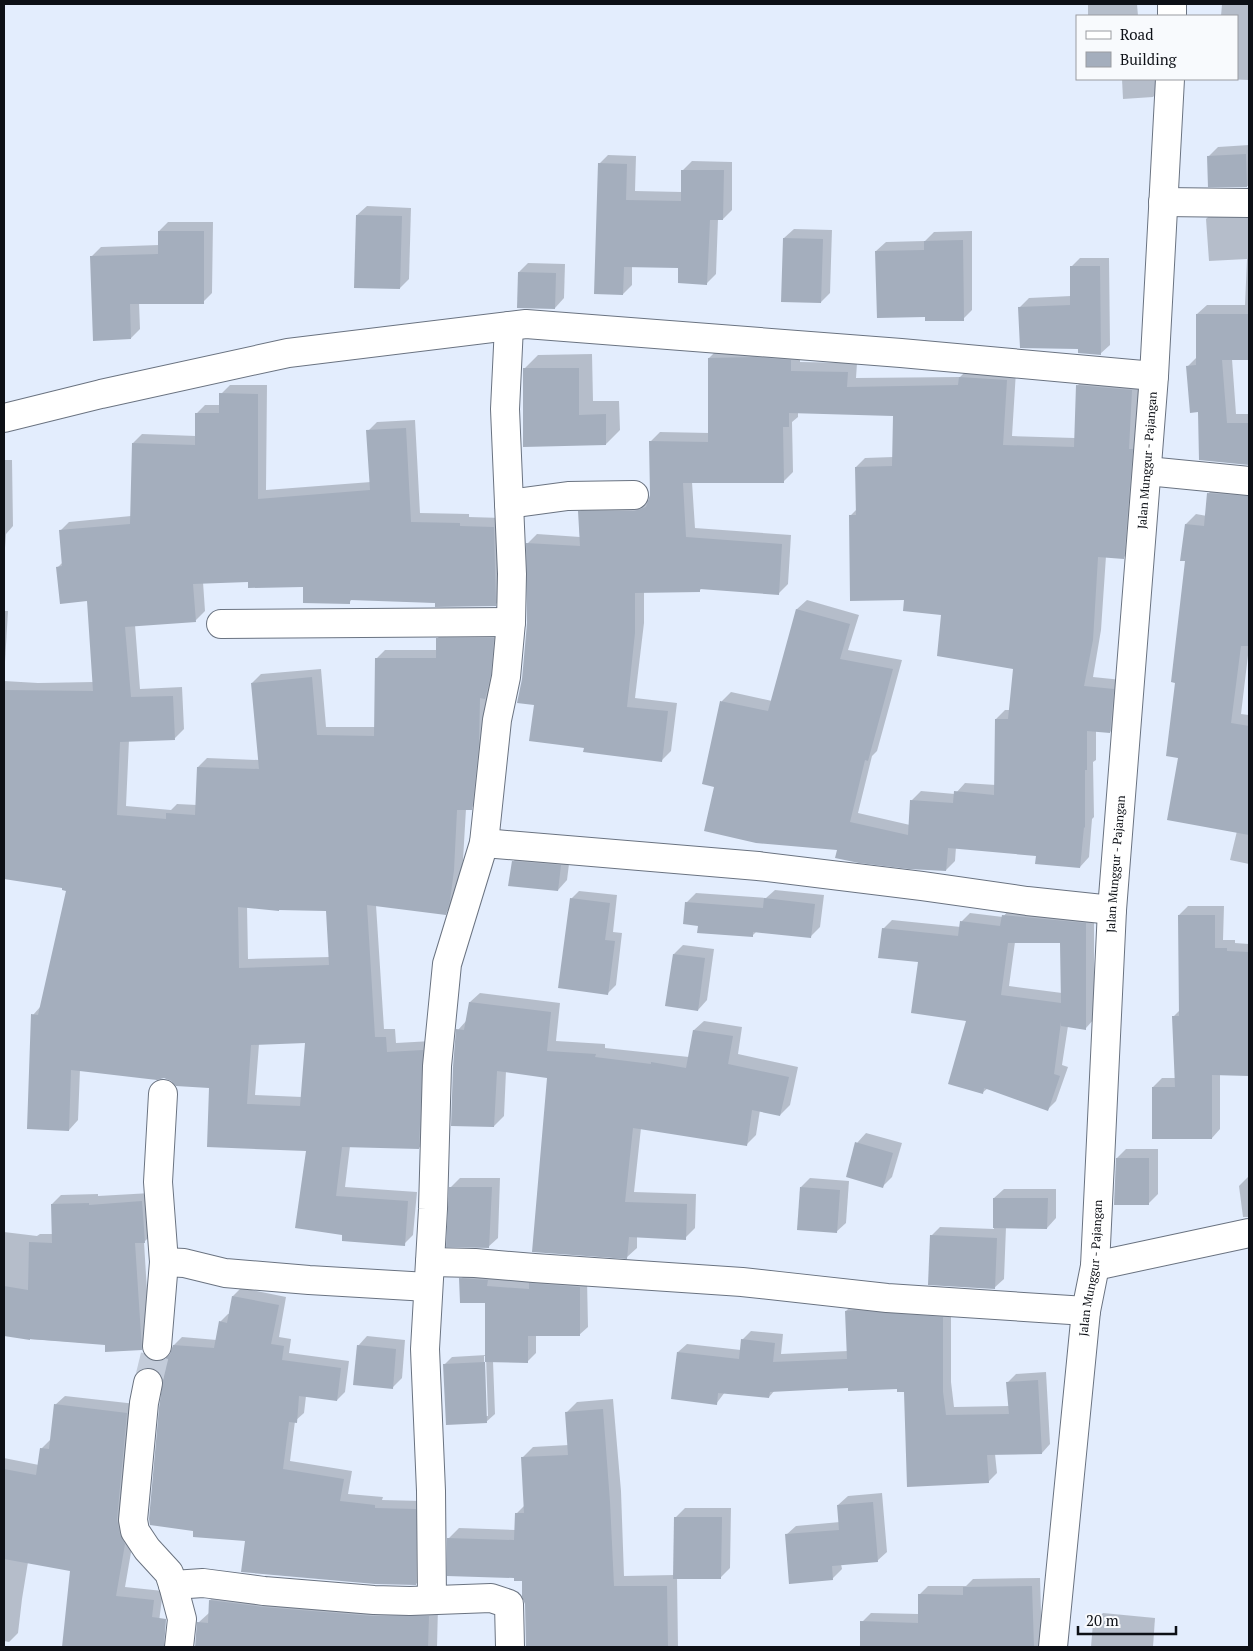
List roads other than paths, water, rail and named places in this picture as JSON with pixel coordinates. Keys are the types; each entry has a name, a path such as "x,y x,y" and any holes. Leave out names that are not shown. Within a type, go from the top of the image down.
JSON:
{"street":[{"name":"Jalan Munggur - Pajangan","path":"1053,1647 1086,1311 1095,1266 1112,910 1154,376 1170,80"},
{"path":"1163,202 1249,203"},
{"path":"4,418 101,394 288,353 526,324 872,350 1154,376"},
{"path":"432,1600 431,1491 425,1349 437,1066 447,964 484,843 497,720 506,677 511,622 505,409 509,326"},
{"path":"1147,471 1249,481"},
{"path":"509,504 568,496 634,495"},
{"path":"220,624 511,622"},
{"path":"484,843 758,866 1027,901 1112,910"},
{"path":"156,1346 164,1262 158,1182 163,1094"},
{"path":"1095,1266 1249,1233"},
{"path":"164,1262 184,1263 226,1273 309,1280 429,1274 475,1263 742,1282 887,1298 1086,1311"},
{"path":"148,1383 144,1403 133,1520 135,1530 146,1549 169,1573 174,1585 182,1619 179,1647"},
{"path":"174,1585 203,1583 274,1592 374,1600 491,1598 509,1604 510,1647"}],"tunnel":[{"path":"148,1383 157,1346"}]}
